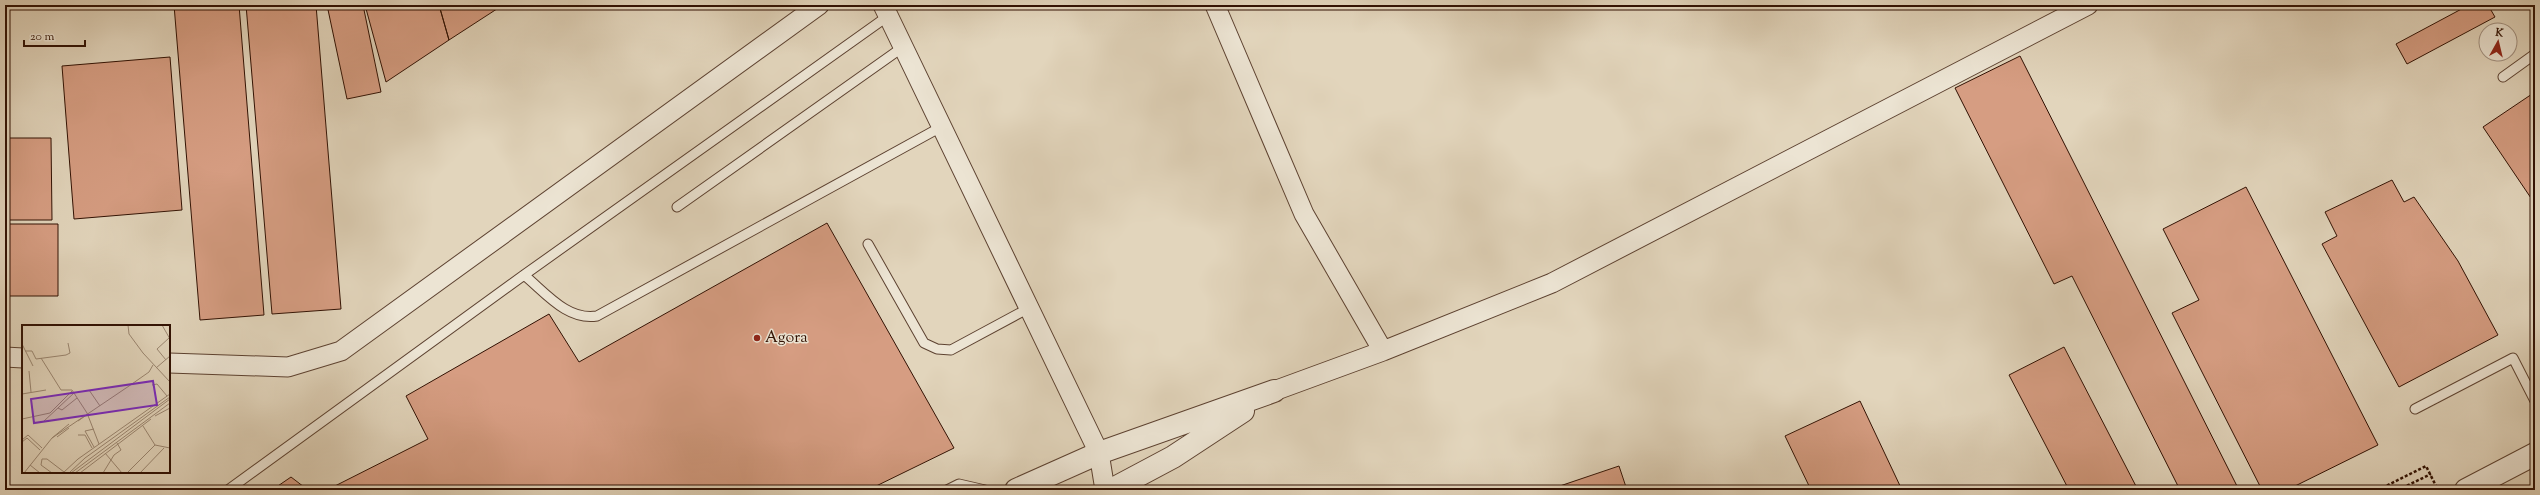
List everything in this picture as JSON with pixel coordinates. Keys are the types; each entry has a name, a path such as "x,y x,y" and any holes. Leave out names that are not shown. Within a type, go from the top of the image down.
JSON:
{"street":[{"path":"170,363 288,367 341,351 819,5"},
{"path":"1216,5 1304,214 1383,351"},
{"path":"1016,490 1099,453 1383,351 1552,283 2088,5"},
{"path":"885,10 1099,453 1105,490"},
{"path":"5,357 22,358"},
{"path":"1111,490 1173,457 1274,391"},
{"path":"2466,490 2535,454"}],"lane":[{"path":"228,490 885,10"},
{"path":"677,207 903,47"},
{"path":"2503,77 2535,54"},
{"path":"524,275 568,312 582,317 597,316 941,127"},
{"path":"868,244 924,342 937,349 951,350 958,347 1029,308"},
{"path":"2415,409 2514,358 2535,401"},
{"path":"947,490 959,484 985,490"}],"path":[{"path":"2378,490 2426,466 2438,490"},
{"path":"2398,490 2431,474"}],"building":[{"path":"174,5 239,5 264,315 200,320"},
{"path":"246,5 316,5 341,309 272,314"},
{"path":"327,5 363,5 381,92 347,99"},
{"path":"365,5 439,5 449,40 386,82"},
{"path":"439,5 503,5 449,40"},
{"path":"2469,5 2488,5 2495,17 2486,22 2478,22 2478,26 2407,64 2396,44"},
{"path":"2020,56 2239,490 2180,490 2072,276 2054,284 1955,88"},
{"path":"170,57 182,210 74,219 62,66"},
{"path":"2535,92 2535,204 2483,127"},
{"path":"5,138 51,138 52,220 5,220"},
{"path":"2392,180 2404,202 2414,197 2458,261 2498,335 2399,387 2322,244 2337,236 2325,212"},
{"path":"2246,187 2378,445 2287,490 2262,490 2172,313 2199,300 2163,229"},
{"name":"Agora","path":"827,223 954,448 868,490 327,490 428,439 406,396 549,314 579,362"},
{"path":"5,224 58,224 58,296 5,296"},
{"path":"2064,347 2138,490 2069,490 2009,375"},
{"path":"1860,401 1902,490 1811,490 1785,436"},
{"path":"1619,466 1627,490 1548,490"},
{"path":"291,477 308,490 272,490"}],"place":[{"name":"Agora","path":"757,338"}]}
